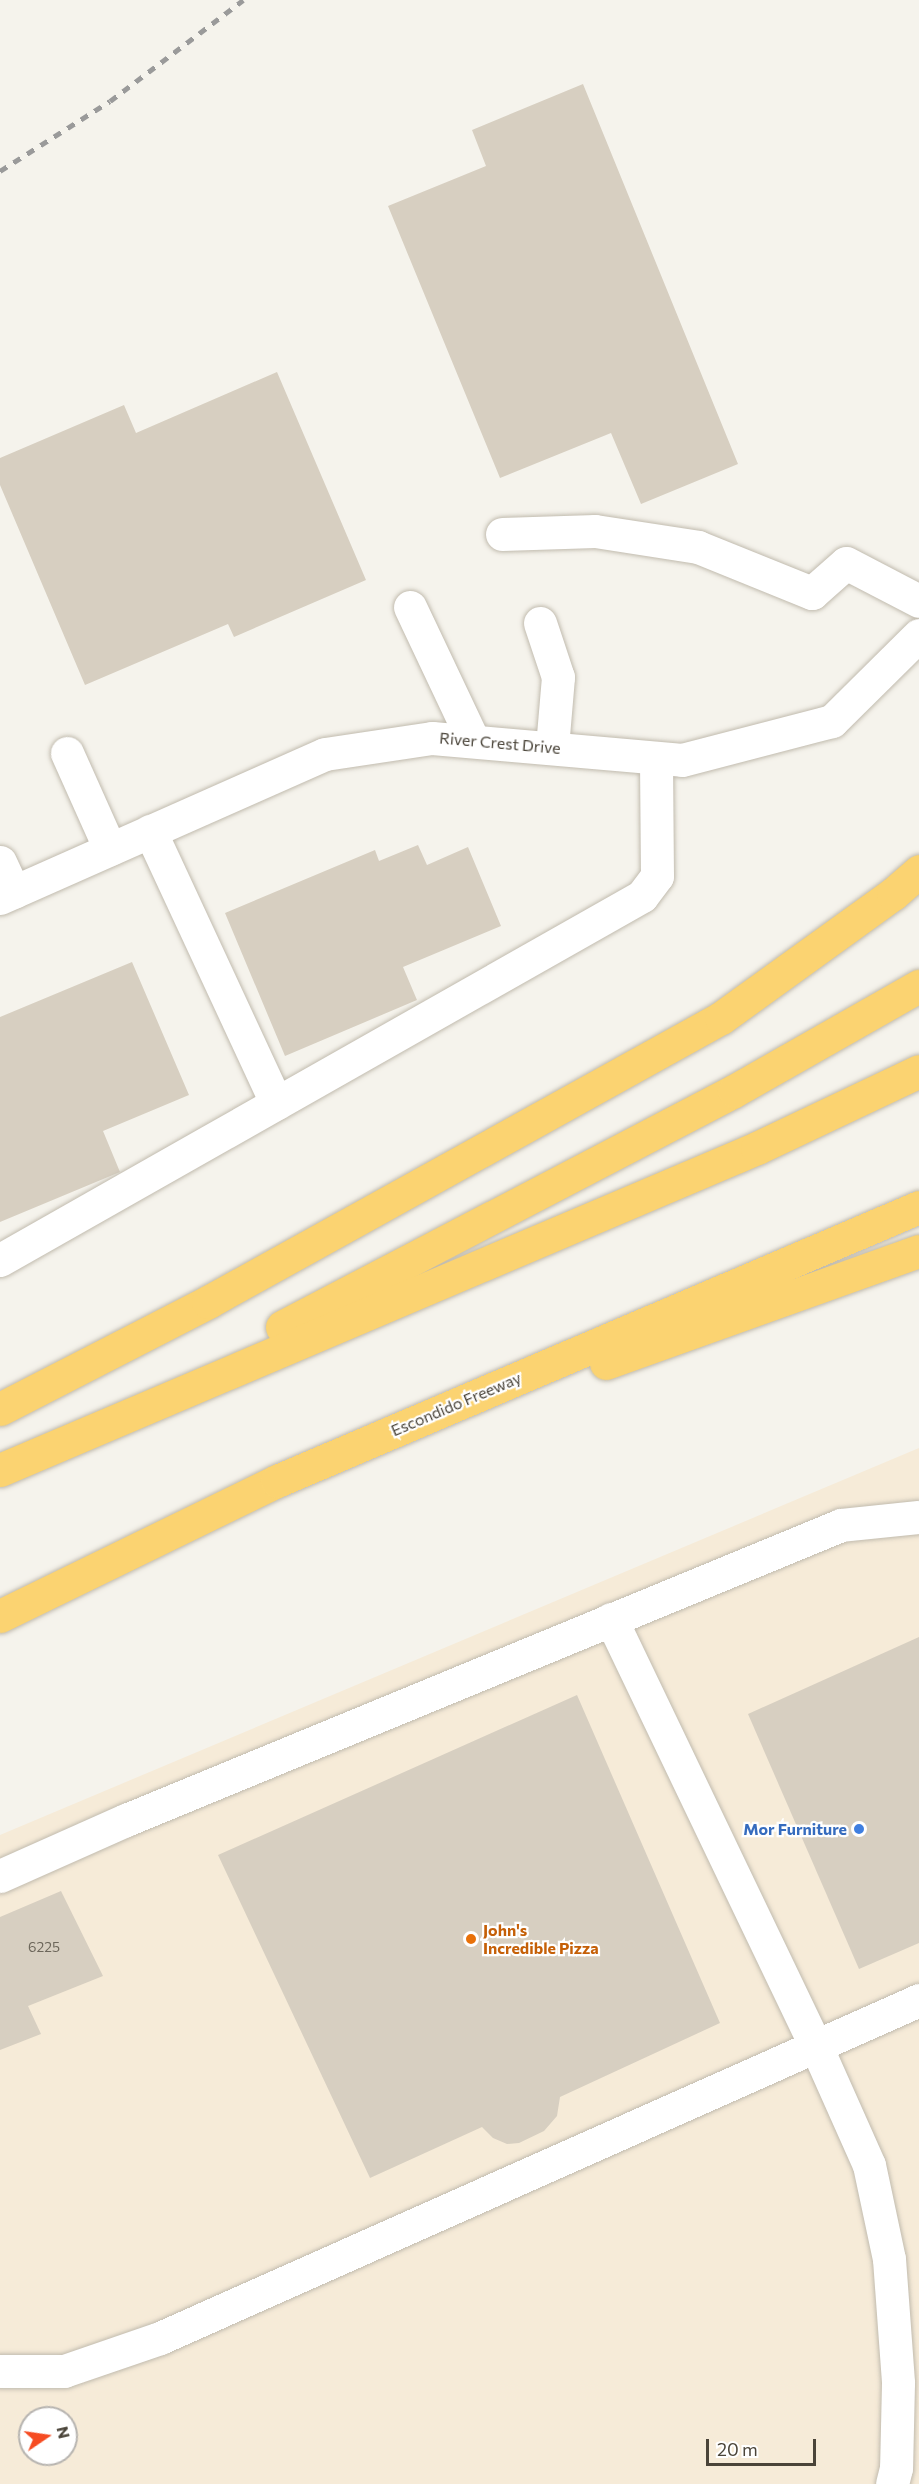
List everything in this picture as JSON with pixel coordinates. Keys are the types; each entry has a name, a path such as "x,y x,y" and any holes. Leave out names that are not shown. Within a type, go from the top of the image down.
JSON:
{"highway":[{"path":"0,1409 208,1302 721,1018 893,894 919,871"},
{"path":"74,1437 723,1096 919,986"},
{"path":"0,1470 757,1148 919,1071"},
{"name":"Escondido Freeway","path":"0,1616 277,1481 919,1207"},
{"path":"277,1481 919,1251"}],"street":[{"path":"502,534 595,531 698,547 812,593 846,563 919,601"},
{"path":"410,607 473,740"},
{"path":"540,623 558,677 552,747"},
{"name":"River Crest Drive","path":"7,895 325,754 432,738 682,760 832,721 919,635"},
{"path":"67,753 110,849"},
{"path":"0,1260 642,896 657,876 656,758"},
{"path":"150,831 276,1103"},
{"path":"0,862 7,895"},
{"path":"0,1876 126,1820 841,1525 919,1517"},
{"path":"611,1619 816,2046 868,2165 889,2259 898,2383 896,2468 892,2484"},
{"path":"0,2371 64,2372 160,2338 919,2000"}],"shaded area":[{"path":"919,1448 919,2484 0,2484 0,1835"}],"building":[{"path":"583,84 738,464 641,504 611,433 500,478 388,206 486,166 472,130"},
{"path":"277,372 366,580 234,637 228,624 85,685 0,485 0,458 124,405 136,433"},
{"path":"418,845 427,865 468,847 501,926 403,967 417,1000 285,1056 225,913 375,850 379,861"},
{"path":"132,962 189,1095 103,1131 120,1172 0,1222 0,1017"},
{"name":"Mor Furniture","path":"919,1637 919,1943 859,1969 748,1714"},
{"name":"John's Incredible Pizza","path":"577,1695 720,2023 560,2097 557,2116 544,2131 519,2143 507,2144 493,2138 482,2127 370,2178 218,1855"},
{"path":"61,1891 103,1976 28,2006 41,2034 0,2050 0,1917"}],"railway":[{"path":"0,171 110,101 243,0"}],"place":[{"name":"Mor Furniture","path":"859,1829"},
{"name":"John's Incredible Pizza","path":"471,1939"}]}
